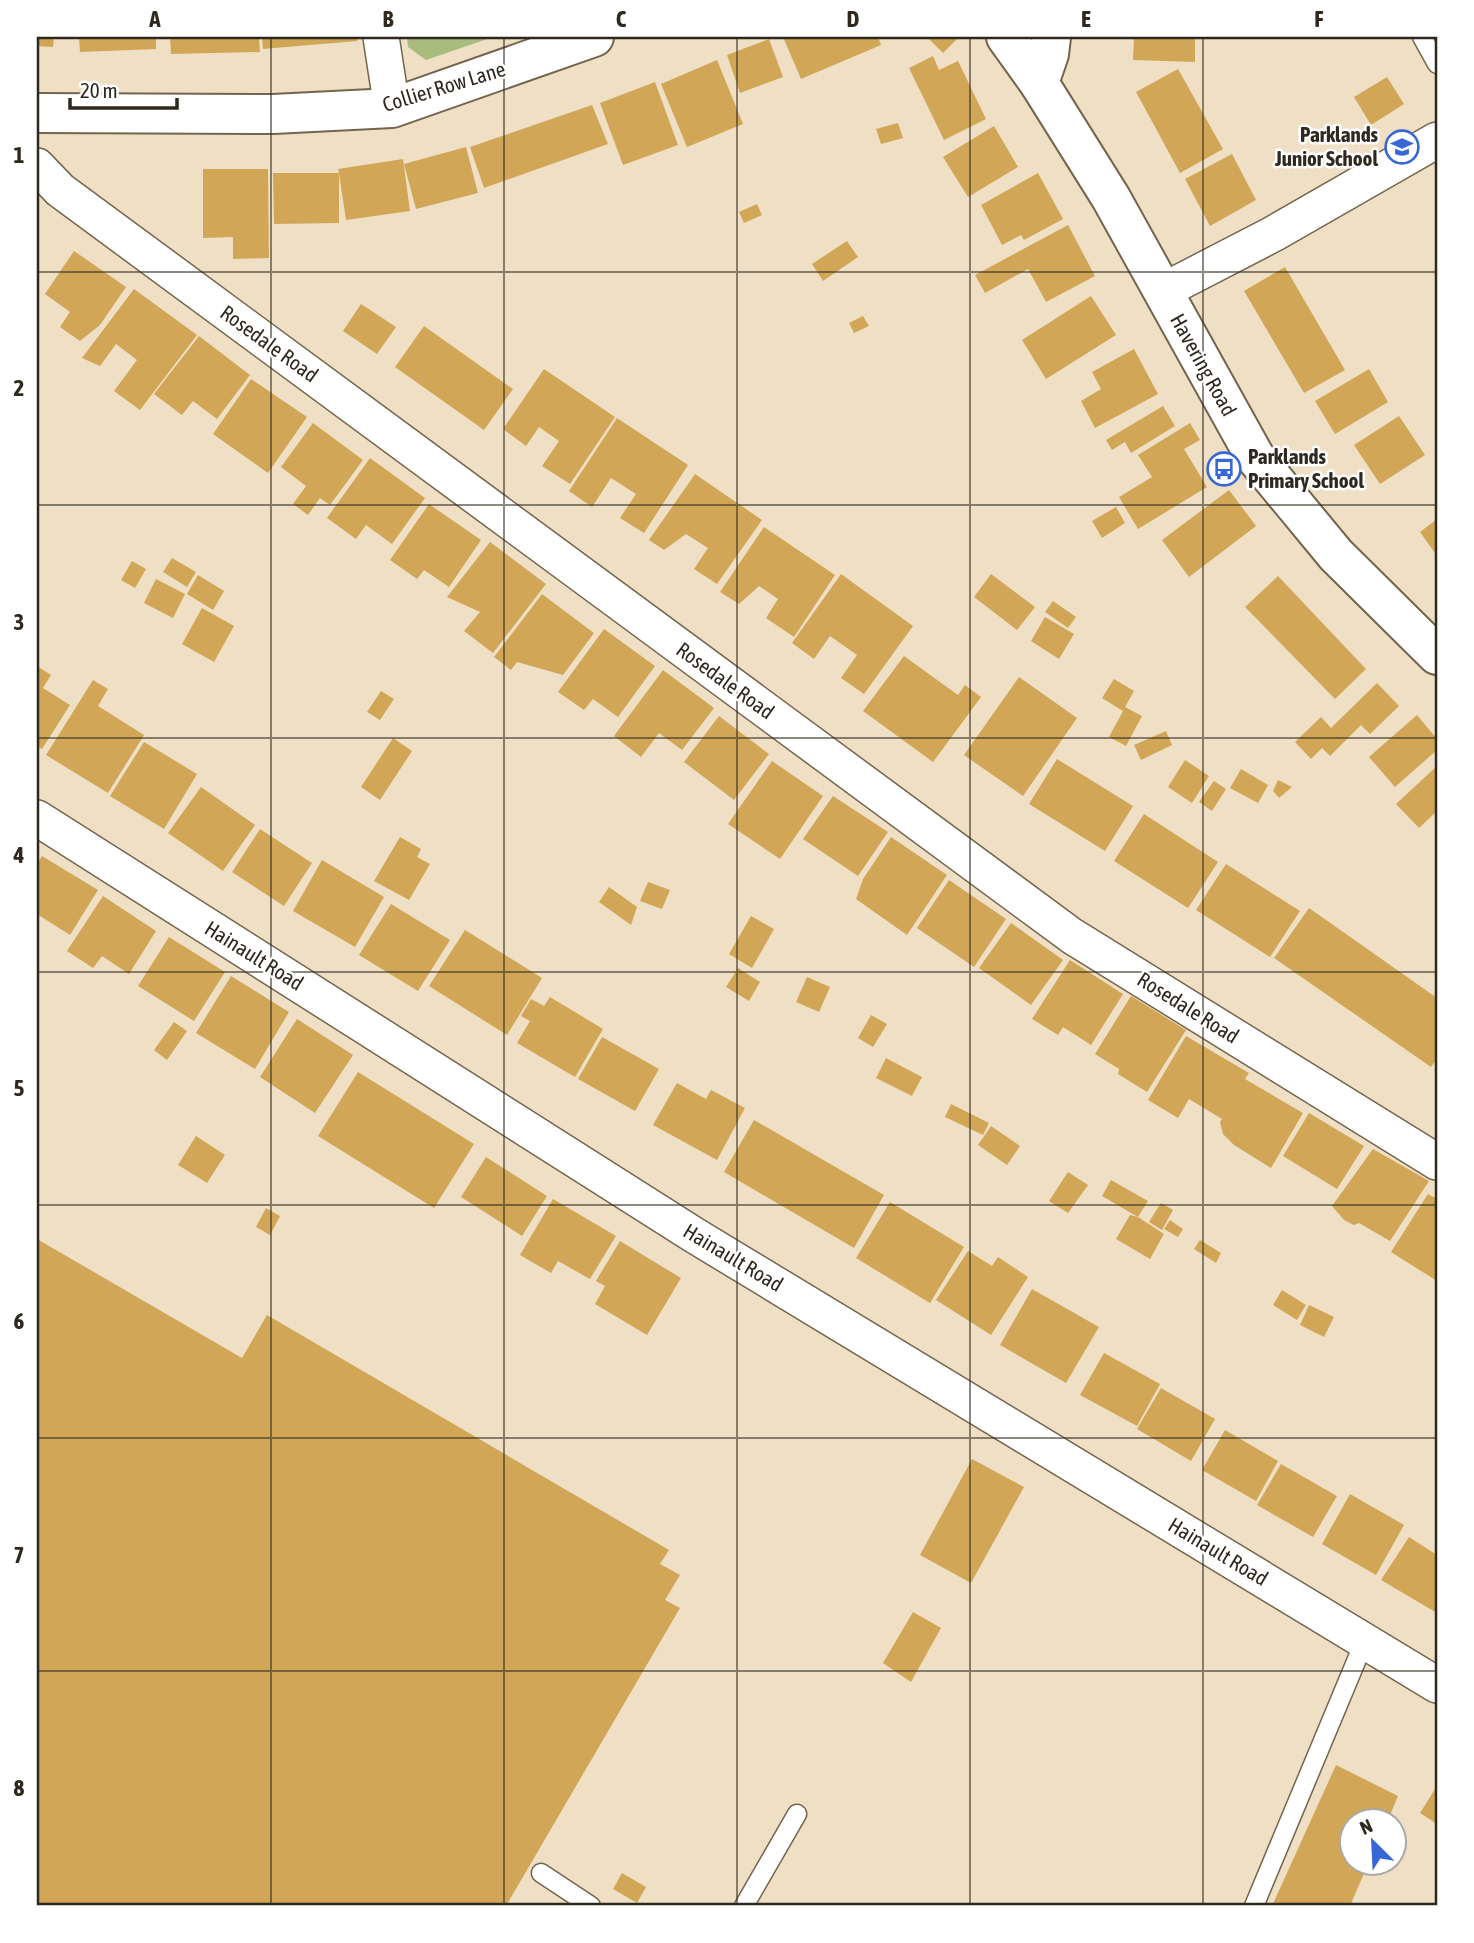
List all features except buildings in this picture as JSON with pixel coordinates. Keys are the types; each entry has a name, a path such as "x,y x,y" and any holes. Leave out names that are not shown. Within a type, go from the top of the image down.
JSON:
{"main road":[{"name":"Collier Row Lane","path":"37,113 273,114 392,108 594,37"},
{"path":"1006,37 1039,83"},
{"path":"1039,83 1049,54 1051,37"},
{"name":"Havering Road","path":"1039,83 1087,156 1255,457 1336,555 1437,655"}],"street":[{"path":"381,37 392,108"},
{"path":"1163,291 1273,234 1437,140"},
{"name":"Rosedale Road","path":"37,166 71,198 1072,936 1437,1162"},
{"name":"Hainault Road","path":"37,818 694,1235 1437,1685"}],"lane":[{"path":"1422,37 1437,64"},
{"path":"1254,1906 1365,1640"},
{"path":"744,1906 797,1814"},
{"path":"541,1873 591,1906"}],"green space":[{"path":"407,37 493,37 426,60 408,47"}],"place":[{"name":"Parklands Junior School","path":"1402,147"},
{"name":"Parklands Primary School","path":"1224,469"}]}
